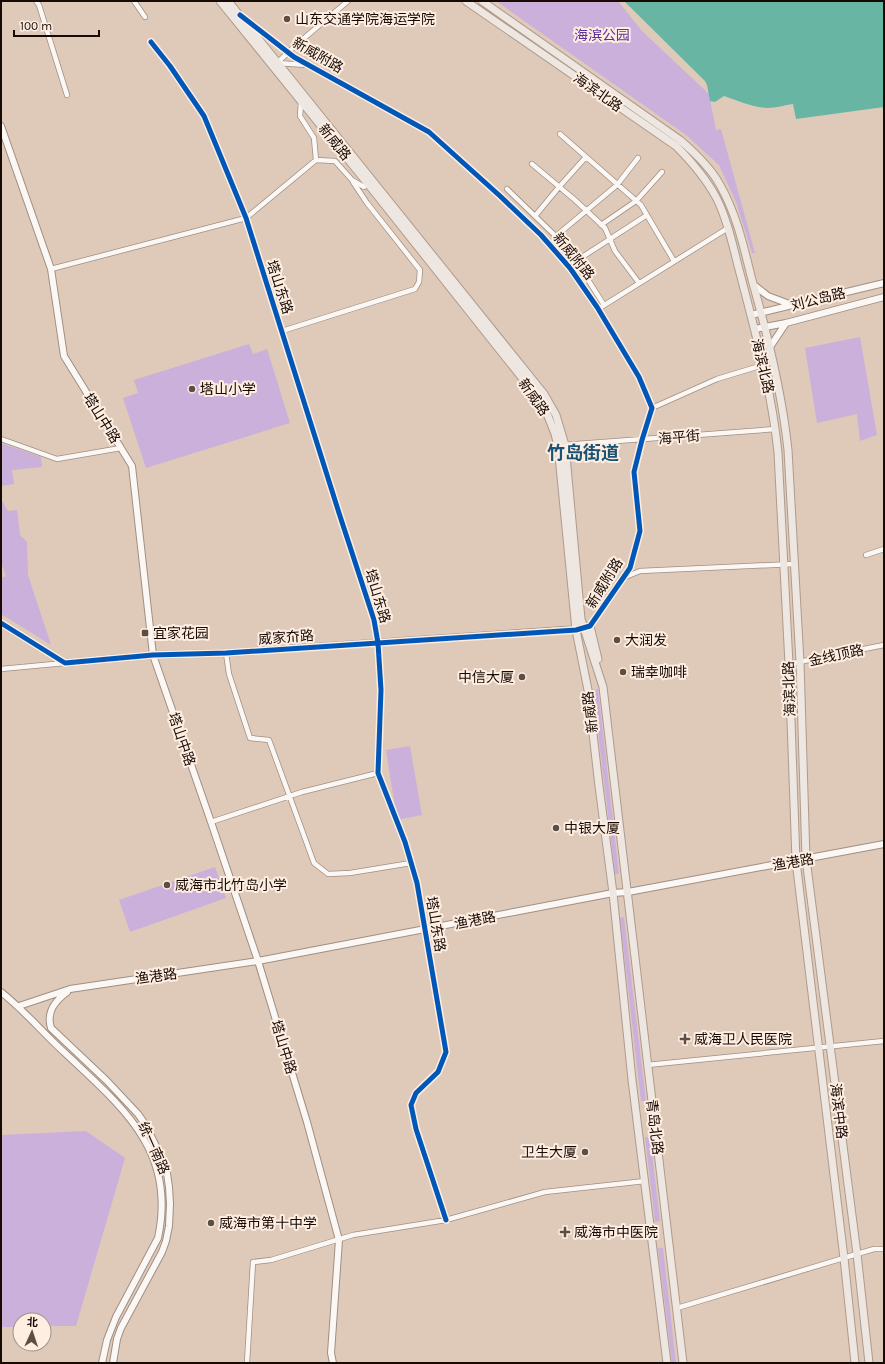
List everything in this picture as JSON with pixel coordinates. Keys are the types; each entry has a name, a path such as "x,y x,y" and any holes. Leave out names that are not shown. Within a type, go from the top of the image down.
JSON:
{"main road":[{"name":"新威路","path":"220,1 275,65 544,394 556,415 561,445 581,619 587,628 602,687 628,892"},
{"name":"新威路","path":"228,1 240,15 301,100 538,398 561,445 576,630 588,690 613,893"},
{"name":"海滨北路","path":"466,1 676,146 700,171 717,200 728,228 755,329 776,429 789,664 796,861"},
{"name":"海滨北路","path":"482,1 680,140 697,155 719,184 735,218 780,387 786,427 800,662 806,859"},
{"name":"海滨中路","path":"806,859 831,1046 869,1363"},
{"name":"海滨中路","path":"796,861 844,1258 855,1363"},
{"name":"青岛北路","path":"628,892 683,1363"},
{"name":"青岛北路","path":"613,893 632,1080 667,1363"}],"street":[{"path":"36,1 39,5 67,95"},
{"path":"134,1 145,17"},
{"path":"275,65 348,1"},
{"name":"新威附路","path":"240,15 287,53 428,132 451,151 541,235 570,268 639,377 652,408 634,472 640,531 630,568 587,628"},
{"name":"塔山东路","path":"151,42 170,66 204,116 246,218 374,620 378,643 382,690 378,773 405,842 417,883 446,1052 438,1072 416,1093 411,1105 416,1129 446,1220"},
{"path":"275,65 310,65"},
{"path":"301,100 300,116 314,138 316,160"},
{"name":"塔山中路","path":"1,126 4,143 51,269 64,356 132,466 153,655 258,961 307,1122 339,1240 331,1353 333,1363"},
{"path":"560,134 641,205 674,261"},
{"path":"535,216 586,157"},
{"path":"556,236 618,184 638,158"},
{"path":"51,269 246,218 316,160 335,161 352,180 367,203 420,270 419,282 415,289 282,331"},
{"path":"532,164 605,228 615,251 639,283"},
{"path":"601,225 636,201 662,172"},
{"path":"352,180 364,187 368,184"},
{"path":"507,190 568,248 604,305"},
{"path":"576,261 647,215"},
{"path":"598,310 728,228"},
{"name":"刘公岛路","path":"751,315 884,283"},
{"path":"754,285 768,296 793,305"},
{"name":"刘公岛路","path":"755,329 884,297"},
{"path":"770,347 786,322"},
{"path":"652,408 717,379 763,365"},
{"name":"海平街","path":"561,445 776,429"},
{"path":"1,439 57,459 121,448"},
{"path":"866,555 884,549"},
{"path":"622,579 640,571 794,564"},
{"path":"1,623 65,662"},
{"name":"威家夼路","path":"65,662 153,655 226,653 576,630 587,628"},
{"name":"金线顶路","path":"789,664 884,645"},
{"path":"226,653 229,674 250,738 269,740 314,863 328,874 350,873 411,863"},
{"path":"1,669 65,662"},
{"path":"211,822 302,792 378,773"},
{"name":"渔港路","path":"19,1006 70,989 258,961 613,893 628,892 884,844"},
{"name":"统一南路","path":"70,989 53,1004 49,1021 51,1028 107,1081 138,1114 145,1124 166,1167 169,1187 169,1226 166,1241 162,1252 121,1328 113,1363"},
{"name":"统一南路","path":"1,992 19,1006 40,1029 131,1118 141,1133 158,1170 162,1204 161,1224 158,1238 116,1317 107,1340 102,1363"},
{"path":"647,1065 884,1041"},
{"path":"247,1363 253,1262 271,1260 353,1235 446,1220 545,1192 645,1181"},
{"path":"677,1308 857,1254 884,1249"}],"green space":[{"name":"海滨公园","path":"496,1 618,1 642,31 709,94 716,130 721,129 755,253 752,253 736,202 719,165 686,135"},
{"path":"860,337 877,435 860,441 857,414 817,423 805,348"},
{"path":"249,344 253,354 267,349 290,423 146,468 123,398 138,393 134,380"},
{"path":"1,443 41,457 42,467 12,470 14,484 1,486"},
{"path":"1,499 8,511 17,510 20,535 27,542 28,575 51,645 1,614 1,578 6,576 1,562"},
{"path":"598,689 619,874 615,874 593,690"},
{"path":"410,746 422,815 397,820 386,750"},
{"path":"215,867 226,898 130,932 119,900"},
{"path":"624,917 646,1101 641,1101 620,918"},
{"path":"86,1131 125,1158 76,1326 52,1326 52,1312 12,1312 12,1327 1,1327 1,1135"},
{"path":"645,1137 650,1137 660,1221 655,1222"},
{"path":"658,1248 663,1248 676,1363 672,1363"}],"water":[{"path":"624,1 884,1 884,107 796,119 793,104 767,108 745,104 724,96 715,102 710,101 705,81"}],"cycle path":[{"path":"1,623 65,663 153,655 226,653 576,630 590,626 630,568 640,531 634,472 652,408 639,377 597,307 570,268 541,235 429,132 294,57 240,15"},
{"path":"151,42 170,66 204,116 246,218 374,620 378,643 381,690 378,773 405,842 417,883 446,1052 438,1072 416,1093 411,1105 416,1129 446,1220"}],"place":[{"name":"山东交通学院海运学院","path":"287,19"},
{"name":"塔山小学","path":"192,389"},
{"name":"宜家花园","path":"145,633"},
{"name":"大润发","path":"617,640"},
{"name":"瑞幸咖啡","path":"623,672"},
{"name":"中信大厦","path":"522,677"},
{"name":"中银大厦","path":"556,828"},
{"name":"威海市北竹岛小学","path":"167,885"},
{"name":"威海卫人民医院","path":"685,1039"},
{"name":"卫生大厦","path":"585,1152"},
{"name":"威海市第十中学","path":"211,1223"},
{"name":"威海市中医院","path":"565,1232"}],"district":[{"name":"竹岛街道","path":"583,453"}]}
